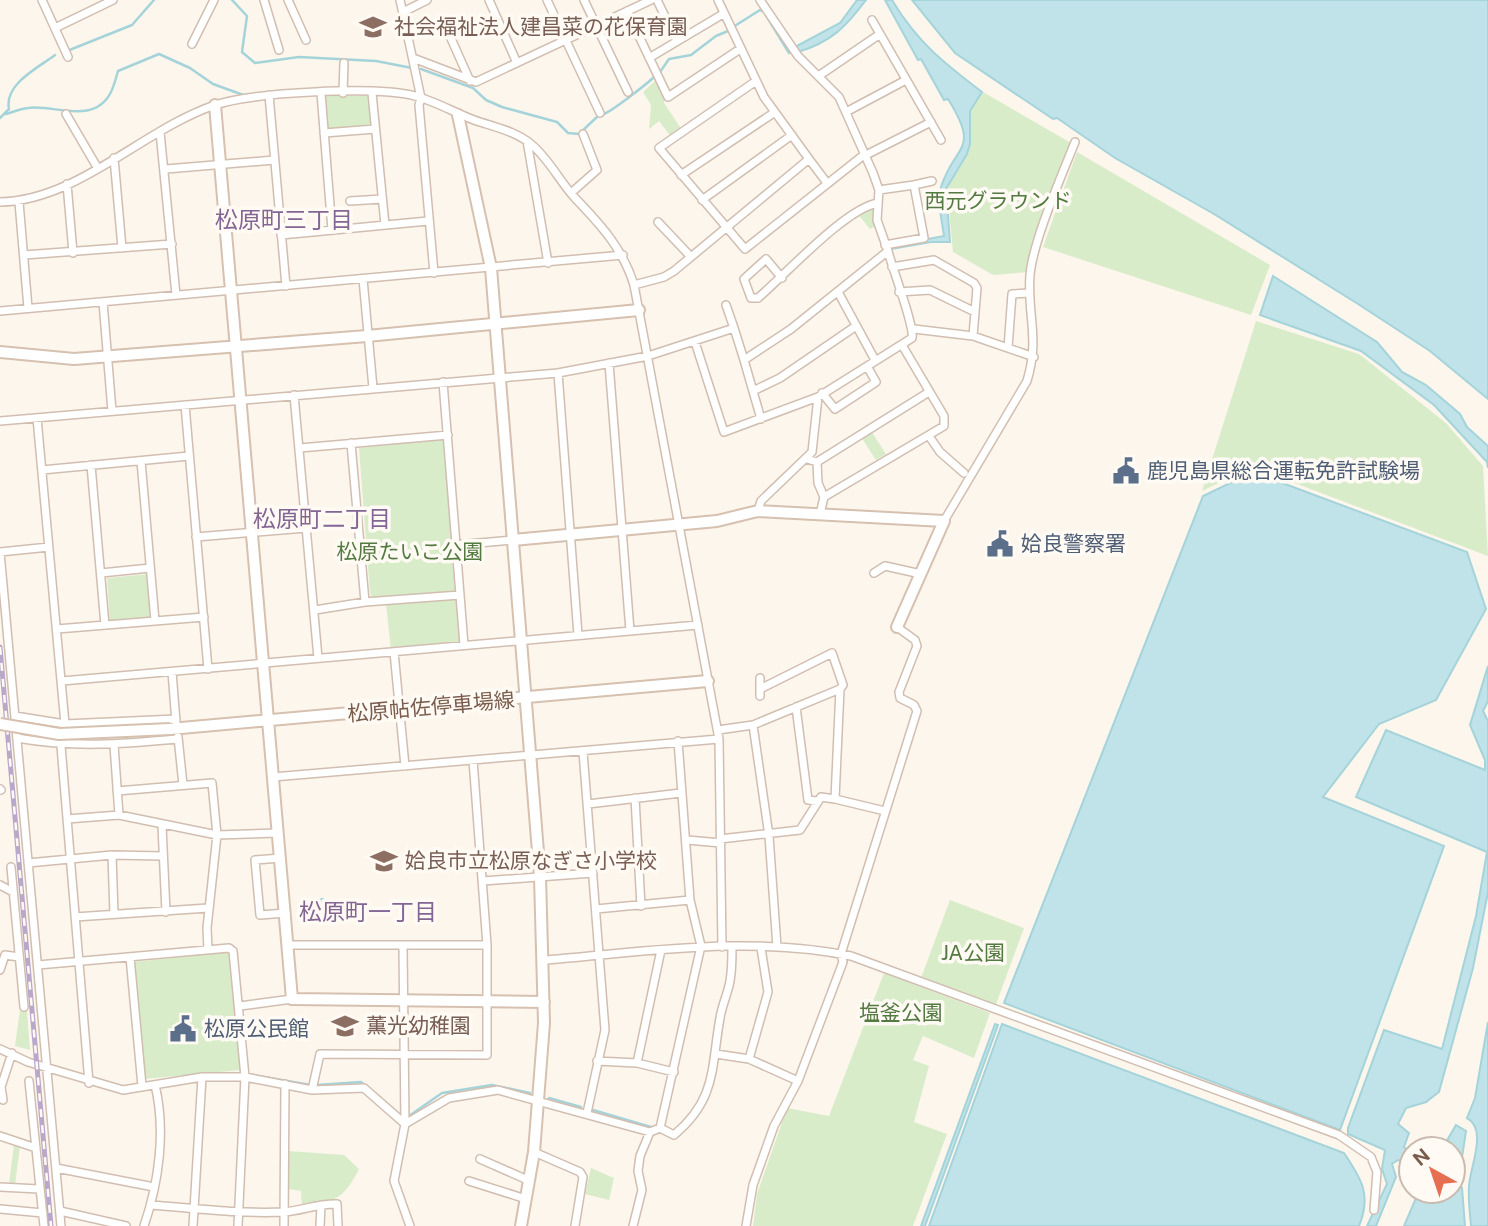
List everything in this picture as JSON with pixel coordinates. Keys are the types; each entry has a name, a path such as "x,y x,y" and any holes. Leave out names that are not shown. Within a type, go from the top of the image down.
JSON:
{"street":[{"path":"42,0 68,57"},
{"path":"55,28 113,0"},
{"path":"192,44 214,0"},
{"path":"264,0 279,50"},
{"path":"288,0 306,40"},
{"path":"400,0 421,98 428,221 434,273"},
{"path":"403,12 427,0"},
{"path":"489,0 517,63"},
{"path":"547,0 600,113"},
{"path":"584,0 628,92"},
{"path":"413,58 470,82 517,63 650,0"},
{"path":"657,0 677,41"},
{"path":"718,0 756,81 775,112 827,183"},
{"path":"695,342 724,432 820,395 912,338 914,328 899,292 877,220 879,190 839,97 798,55 760,0"},
{"path":"627,11 668,97 740,49"},
{"path":"649,58 723,14"},
{"path":"872,20 942,140"},
{"path":"449,34 470,82"},
{"path":"820,75 880,34"},
{"path":"343,93 344,63"},
{"path":"846,112 906,80"},
{"path":"756,81 659,148 745,249 865,154 931,122"},
{"path":"321,93 332,230"},
{"path":"372,93 385,225"},
{"path":"0,202 19,202 67,184 215,105 269,95 372,93 421,98 527,141 542,155 612,239 623,255 634,285 718,730 722,947"},
{"path":"269,95 286,286"},
{"path":"215,105 292,999"},
{"path":"681,175 775,112"},
{"path":"66,114 97,167"},
{"name":"松原帖佐停車場線","path":"0,724 69,734 175,729 525,699 491,268 458,115"},
{"path":"324,133 375,129"},
{"path":"160,132 166,169 176,295"},
{"path":"571,193 597,170 583,134"},
{"path":"702,200 792,135"},
{"path":"527,141 548,263"},
{"path":"746,1226 753,1185 774,1126 798,1080 827,1009 842,962 841,954 917,711 900,698 898,692 917,646 915,640 897,627 944,521 1027,381 1034,357 1035,332 1029,293 1032,261 1075,142"},
{"path":"114,158 122,248"},
{"path":"634,285 664,277 809,159"},
{"path":"166,169 274,160"},
{"path":"879,190 932,181"},
{"path":"67,184 73,253"},
{"path":"744,360 771,345 838,292 886,248 924,238 914,185"},
{"path":"350,201 382,199"},
{"path":"19,202 28,308"},
{"path":"782,278 766,259 744,279 751,298 758,299 782,278 855,211 878,203"},
{"path":"281,235 428,221"},
{"path":"658,222 691,257"},
{"path":"24,255 172,244"},
{"path":"0,311 623,255"},
{"path":"892,267 934,260 974,283 973,336"},
{"path":"363,279 373,388"},
{"path":"899,292 930,290 975,312"},
{"path":"838,292 875,360"},
{"path":"1008,348 1012,295 1029,293"},
{"path":"103,302 112,411"},
{"path":"726,305 761,419"},
{"path":"0,352 74,359 107,357 639,310"},
{"path":"754,391 780,378 856,326"},
{"path":"0,421 558,373 648,356 734,328"},
{"path":"914,328 973,336 1034,357"},
{"path":"824,497 944,426 945,422 902,345"},
{"path":"609,363 630,631"},
{"path":"820,395 835,409 876,383 867,366"},
{"path":"558,373 578,635"},
{"path":"443,382 464,645"},
{"path":"807,459 817,462 929,392"},
{"path":"294,395 318,658"},
{"path":"758,511 761,501 807,459 814,442 820,395"},
{"path":"186,405 208,669"},
{"path":"37,418 65,724"},
{"path":"300,448 448,435"},
{"path":"929,436 940,452 964,473"},
{"path":"351,443 365,602"},
{"path":"42,470 190,456"},
{"path":"141,461 155,621"},
{"path":"817,462 818,483 824,497 820,514"},
{"path":"91,465 105,625"},
{"path":"456,545 717,521 758,511 944,521"},
{"path":"196,537 306,528"},
{"path":"50,547 0,552 61,1226"},
{"path":"874,573 885,566 921,574"},
{"path":"101,573 150,568"},
{"path":"315,610 365,602 460,595"},
{"path":"57,629 204,617"},
{"path":"62,681 698,625"},
{"path":"394,652 405,766"},
{"path":"760,678 760,692 832,653 843,685 840,689 835,799"},
{"path":"173,672 175,729 183,785"},
{"path":"521,1226 534,1152 544,1002 540,877 525,699 708,681"},
{"path":"718,730 753,725 840,689"},
{"path":"796,707 808,800 817,801"},
{"path":"15,716 65,724 175,729"},
{"path":"753,725 769,836 777,947"},
{"path":"17,738 61,746 114,745 175,729"},
{"path":"273,777 719,739"},
{"path":"660,1128 701,946 690,900 678,741"},
{"path":"114,745 119,815"},
{"path":"61,746 89,1083"},
{"path":"583,752 605,1030 587,1113"},
{"path":"312,1090 320,1054 487,1055 487,945 473,760"},
{"path":"117,791 212,783 216,835 208,908 208,950"},
{"path":"588,804 681,793"},
{"path":"687,840 720,841 769,836 804,827 821,797 885,811"},
{"path":"635,798 641,906"},
{"path":"67,819 119,815 216,835 278,833"},
{"path":"162,826 166,912"},
{"path":"28,863 112,855 162,856"},
{"path":"112,855 114,914"},
{"path":"281,858 256,860 260,915 286,913"},
{"path":"11,867 24,1007"},
{"path":"483,881 593,873"},
{"path":"0,885 13,892"},
{"path":"596,909 690,900"},
{"path":"75,918 208,908"},
{"path":"289,945 487,945"},
{"path":"403,946 402,1055 405,1124 394,1181 395,1191 410,1226"},
{"path":"544,960 701,946 777,947 841,954 1339,1136 1371,1157 1377,1172 1374,1210"},
{"path":"38,965 229,948 236,955 245,1077 238,1226"},
{"path":"405,1124 449,1098 498,1090 539,1099 650,1132 660,1128 674,1135 695,1116 713,1071 720,1015 730,981 732,948"},
{"path":"748,1059 768,992 761,948"},
{"path":"638,1063 660,950"},
{"path":"0,970 5,955 19,957"},
{"path":"130,957 142,1086"},
{"path":"240,1006 292,999 544,1002"},
{"path":"0,1049 28,1062 47,1066 89,1083 123,1090 202,1077 245,1077 312,1090 363,1088 405,1124"},
{"path":"3,1100 1,1087 12,1053"},
{"path":"716,1054 748,1059 798,1080"},
{"path":"597,1061 638,1063 674,1072"},
{"path":"193,1226 202,1077"},
{"path":"29,1081 44,1226"},
{"path":"284,1226 285,1084"},
{"path":"144,1226 154,1188 161,1111 155,1085"},
{"path":"633,1226 642,1190 638,1171 640,1156 650,1132"},
{"path":"0,1136 36,1148"},
{"path":"534,1152 580,1172 583,1177 575,1226"},
{"path":"480,1159 530,1181"},
{"path":"57,1168 154,1188"},
{"path":"469,1181 526,1199"},
{"path":"0,1187 39,1189"},
{"path":"151,1205 239,1212 285,1212 337,1204 338,1226"},
{"path":"320,1226 321,1205"},
{"path":"0,1209 43,1213"},
{"path":"60,1211 126,1226"}],"green space":[{"path":"656,80 665,98 664,103 682,130 671,137 659,121 649,129 651,105 643,92"},
{"name":"西元グラウンド","path":"983,92 1071,143 1029,272 993,275 953,252 947,189 968,154 971,144 970,111"},
{"path":"324,96 369,96 372,122 369,126 328,130"},
{"path":"1077,152 1270,265 1251,315 1043,247"},
{"path":"872,206 876,208 876,226 870,229 857,213"},
{"path":"1256,321 1359,354 1446,423 1483,466 1488,556 1252,467 1202,491"},
{"path":"871,431 886,454 876,460 861,437"},
{"name":"松原たいこ公園","path":"444,439 456,587 454,593 373,600 370,593 359,448"},
{"path":"149,574 152,619 110,623 107,578"},
{"path":"456,598 461,643 391,650 386,604"},
{"name":"JA公園","path":"950,900 1024,928 995,1007 921,978"},
{"path":"228,952 232,956 241,1070 144,1079 134,962"},
{"name":"塩釜公園","path":"884,973 990,1013 974,1058 923,1036 913,1060 929,1066 914,1122 947,1134 913,1226 753,1226 757,1194 787,1108 829,1116"},
{"path":"20,1010 27,1011 30,1050 15,1046"},
{"path":"14,1144 20,1146 15,1185 9,1184"},
{"path":"288,1151 344,1155 359,1169 348,1187 337,1198 302,1208 301,1191 288,1189"},
{"path":"591,1168 614,1178 609,1200 585,1194"}],"water":[{"path":"857,0 866,0 837,32 798,52 795,47 840,23"},
{"path":"885,0 892,0 911,28 932,51 982,92 970,111 970,144 967,154 946,189 950,242 931,242 891,249 891,246 944,236 941,187 964,139 958,116 948,99 944,100 921,59 918,60"},
{"path":"912,0 1488,0 1488,399 1430,351 1358,304 1214,214 1115,158 955,53"},
{"path":"1273,276 1377,342 1402,372 1426,385 1460,414 1467,427 1488,446 1488,468 1487,462 1434,405 1361,351 1260,315"},
{"path":"1253,472 1467,552 1486,609 1436,700 1379,724 1323,797 1444,846 1340,1130 1004,1003 1203,496"},
{"path":"1488,666 1488,701 1483,711 1488,721 1488,892 1473,968 1439,1092 1426,1102 1406,1108 1398,1124 1409,1133 1397,1135 1397,1161 1392,1164 1396,1177 1376,1226 1367,1226 1387,1184 1382,1169 1385,1150 1348,1134 1348,1128 1384,1030 1442,1049 1476,916 1487,852 1356,797 1386,730 1485,770 1485,760 1470,725"},
{"path":"323,899 324,905 340,903 341,920 313,923 311,900"},
{"path":"1488,1022 1488,1226 1471,1226 1469,1186 1477,1139 1473,1123 1467,1118 1475,1098"},
{"path":"995,1024 998,1025 925,1226 921,1226"},
{"path":"1002,1024 1344,1153 1363,1187 1365,1205 1359,1226 929,1226"},
{"path":"1456,1125 1466,1131 1465,1135 1450,1135"},
{"path":"1413,1205 1463,1205 1465,1226 1404,1226"}],"waterway":[{"path":"67,51 132,25 154,0"},
{"path":"232,0 247,16 242,52 255,63 299,57 376,61 412,68"},
{"path":"733,27 760,10 764,12 789,53"},
{"path":"660,72 669,59 691,55 716,36 728,31"},
{"path":"6,114 28,108 73,111 95,108 104,102 111,92 118,71 159,54 190,68 213,84 246,96"},
{"path":"0,118 9,109 9,100 17,84 55,55"},
{"path":"421,69 473,88 486,100 502,107 557,122 568,133 579,134 598,116"},
{"path":"604,114 654,77"},
{"path":"253,1075 311,1085"},
{"path":"317,1085 361,1082 398,1113"},
{"path":"409,1116 442,1093 492,1085 530,1093"},
{"path":"549,1098 581,1107"},
{"path":"593,1110 651,1127"}],"railway":[{"path":"0,647 51,1226"}],"place":[{"name":"社会福祉法人建昌菜の花保育園","path":"373,27"},
{"name":"鹿児島県総合運転免許試験場","path":"1126,471"},
{"name":"姶良警察署","path":"1000,544"},
{"name":"姶良市立松原なぎさ小学校","path":"384,861"},
{"name":"薫光幼稚園","path":"345,1026"},
{"name":"松原公民館","path":"183,1029"}],"district":[{"name":"松原町三丁目","path":"284,220"},
{"name":"松原町二丁目","path":"322,519"},
{"name":"松原町一丁目","path":"368,912"}]}
